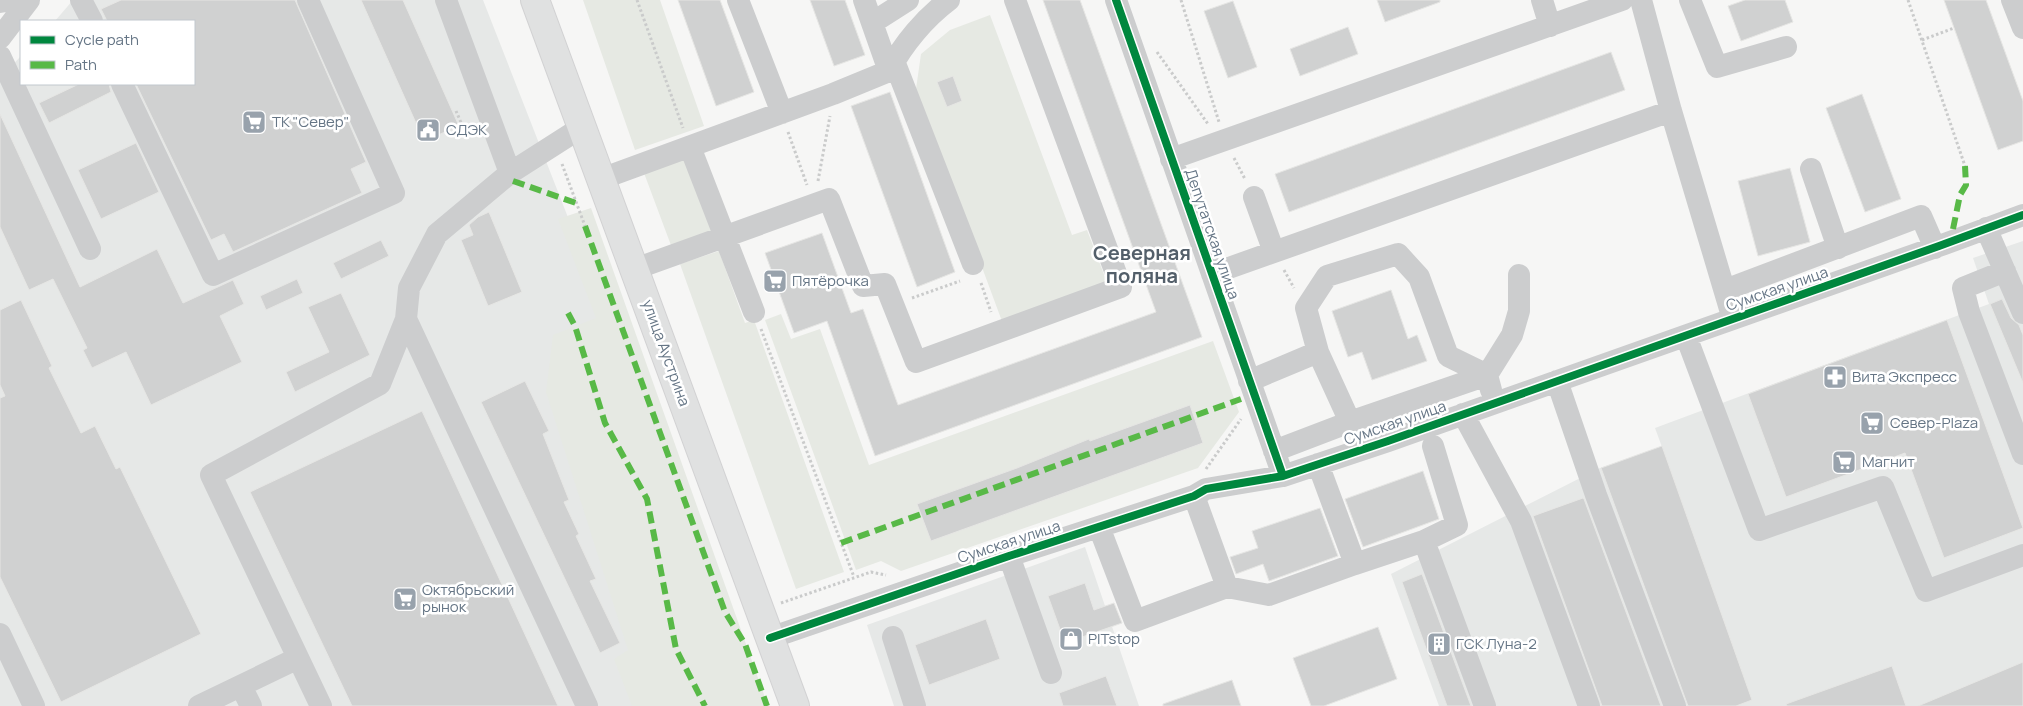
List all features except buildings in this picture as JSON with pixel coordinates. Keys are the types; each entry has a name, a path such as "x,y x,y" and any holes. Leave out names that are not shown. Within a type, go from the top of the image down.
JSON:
{"main road":[{"name":"улица Аустрина","path":"536,0 795,706"}],"street":[{"path":"0,2 12,0"},
{"path":"0,38 29,0"},
{"path":"82,0 92,20"},
{"path":"122,85 213,275 394,193 308,0"},
{"path":"446,0 510,173"},
{"path":"738,0 782,113"},
{"path":"864,0 975,269"},
{"path":"872,23 908,0"},
{"path":"602,179 834,94 892,66 932,13 949,0"},
{"path":"635,270 828,199 863,286 885,284 916,362 1121,287 1015,0"},
{"name":"Депутатская улица","path":"1116,0 1283,476"},
{"path":"1542,0 1550,26"},
{"path":"1171,159 1622,0"},
{"path":"1641,0 1671,111 1733,319"},
{"path":"1690,0 1717,67 1786,47"},
{"path":"2012,0 2023,28"},
{"path":"0,56 90,249"},
{"path":"1212,274 1671,111"},
{"path":"321,706 211,475 380,384 406,319 409,288 437,234 510,173 582,127"},
{"path":"690,147 754,312"},
{"path":"1811,169 1838,248"},
{"path":"1254,197 1274,252"},
{"name":"Сумская улица","path":"770,638 1009,556 1194,496 1206,489 1283,476 1686,336 2023,215"},
{"path":"1725,290 1921,216 1935,248"},
{"path":"1986,228 2023,313"},
{"path":"1350,422 1318,352 1306,308 1327,276 1398,254 1419,277 1448,356 1487,375 1494,403"},
{"path":"2005,271 1962,288 1969,312 2023,454"},
{"path":"1274,451 1350,422 1487,375 1512,334 1518,311 1519,274"},
{"path":"406,319 587,706"},
{"path":"1686,336 1759,530 1883,487 1926,591 2023,555"},
{"path":"1249,381 1318,352"},
{"path":"1557,381 1596,495 1675,706"},
{"path":"1463,414 1521,521 1589,706"},
{"path":"1099,527 1135,621 1227,587 1269,595 1424,540 1457,525 1433,446"},
{"path":"1318,464 1355,564"},
{"path":"1194,496 1227,587"},
{"path":"1424,540 1485,706"},
{"path":"1009,556 1051,673"},
{"path":"0,634 34,706"},
{"path":"893,637 911,705"},
{"path":"199,706 298,658"},
{"path":"241,686 250,706"}],"path":[{"path":"637,0 690,147"},
{"path":"1182,0 1223,141"},
{"path":"1908,0 1965,166"},
{"path":"1922,40 1954,28"},
{"path":"1154,47 1223,141 1254,197"},
{"path":"814,204 834,94"},
{"path":"454,128 456,130 463,127 456,111"},
{"path":"782,113 814,204"},
{"path":"555,145 585,226"},
{"path":"1274,252 1306,308"},
{"path":"893,304 975,269 999,332"},
{"path":"754,312 854,577"},
{"path":"1202,474 1245,413"},
{"path":"775,606 871,572 893,577"}],"shaded area":[{"path":"73,0 483,0 759,706 0,706 0,78 20,57 20,85 195,85 195,20 56,20"},
{"path":"583,0 660,0 704,126 635,150"},
{"path":"990,15 1072,235 1087,230 1108,285 1003,324 916,89 921,54 950,30"},
{"path":"685,158 713,233 672,248 644,173"},
{"path":"591,208 768,706 632,706 614,659 628,650 546,392 553,335 596,318 558,219"},
{"path":"2023,241 2023,706 1439,706 1391,574 1600,468 1662,447 1655,428 1989,304 1973,258"},
{"path":"719,251 745,323 754,320 844,572 796,589 680,264"},
{"path":"781,314 791,339 820,329 869,465 1213,341 1239,412 1198,468 901,571 881,561 856,570 765,320"},
{"path":"1085,547 1139,706 894,706 867,625"}],"marked path":[{"path":"1953,229 1960,195 1966,185 1965,166"},
{"path":"513,181 576,203"},
{"path":"585,226 725,612 745,644 767,706"},
{"path":"568,313 575,326 605,423 647,499 676,649 705,706"},
{"path":"841,543 1241,399"}],"cycle path":[{"path":"1116,0 1283,476"},
{"path":"770,638 1009,556 1194,496 1206,489 1283,476 1388,441 2023,215"}],"place":[{"name":"ТК \"Север\"","path":"254,122"},
{"name":"СДЭК","path":"428,130"},
{"name":"Пятёрочка","path":"775,281"},
{"name":"Вита Экспресс","path":"1835,377"},
{"name":"Север-Plaza","path":"1872,423"},
{"name":"Магнит","path":"1844,462"},
{"name":"Октябрьский рынок","path":"405,599"},
{"name":"PITstop","path":"1071,639"},
{"name":"ГСК Луна-2","path":"1439,644"}],"district":[{"name":"Северная поляна","path":"1142,264"}]}
